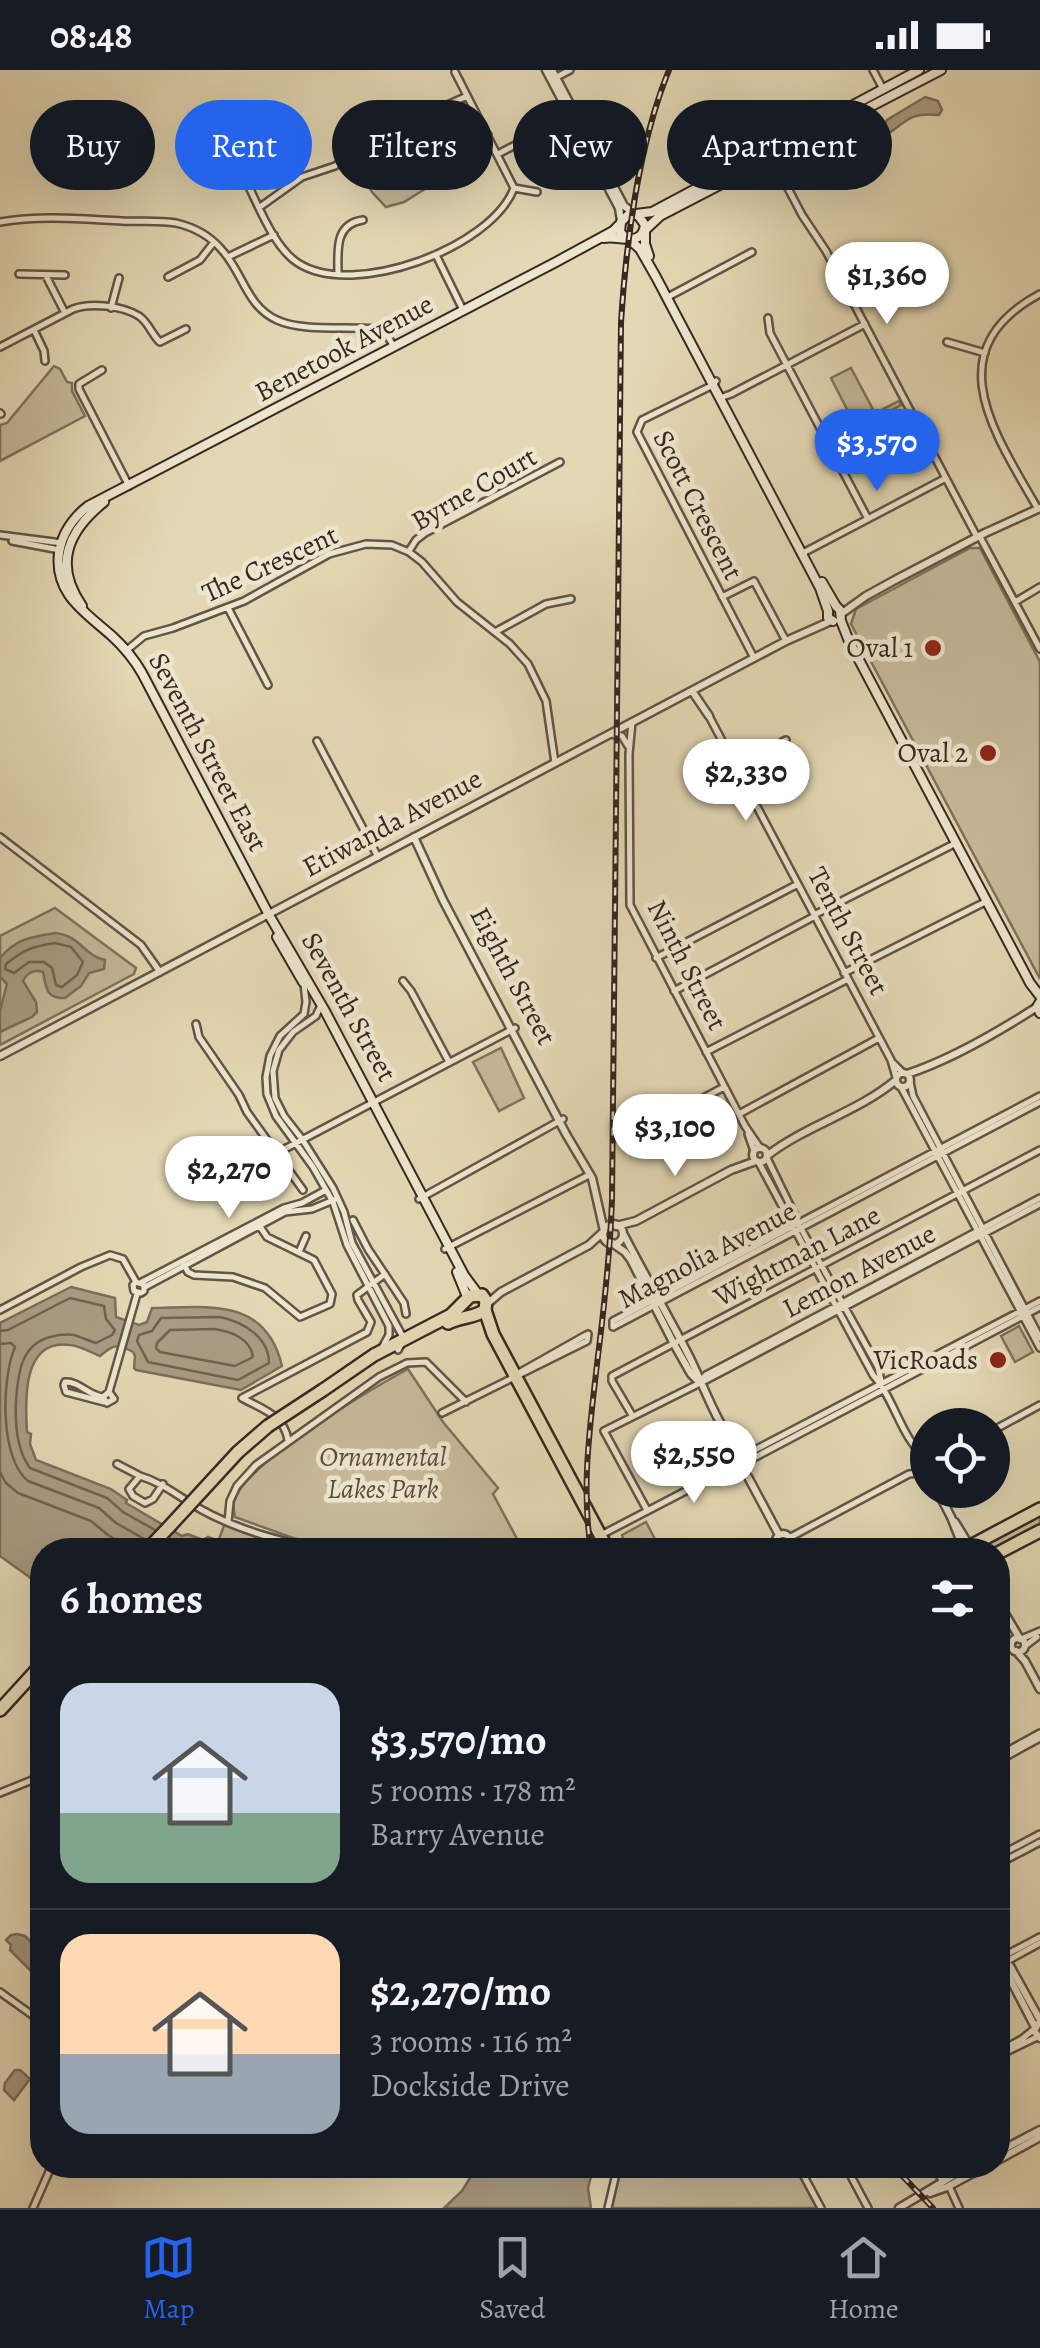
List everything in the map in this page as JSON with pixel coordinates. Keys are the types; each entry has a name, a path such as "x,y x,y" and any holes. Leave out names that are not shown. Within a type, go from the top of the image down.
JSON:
{"highway":[{"name":"Seventh Street","path":"477,1304 602,1538"},
{"path":"342,1378 374,1355 453,1320 477,1304"},
{"path":"158,1538 238,1452 268,1426 401,1344"},
{"path":"986,1538 1040,1509"},
{"path":"1010,1547 1040,1531"},
{"path":"0,1710 30,1677"}],"main road":[{"path":"874,100 919,70"},
{"path":"885,94 940,70"},
{"path":"669,296 641,250 621,234 620,223 625,216 653,212 700,191"},
{"path":"628,239 638,239 658,217 700,191"},
{"path":"635,214 644,220 647,251 713,383 1039,1006"},
{"name":"Benetook Avenue","path":"63,547 84,520 112,495 595,241 620,223"},
{"name":"Benetook Avenue","path":"595,241 612,236 628,239"},
{"name":"Seventh Street East","path":"63,547 71,587 81,605 126,650 142,673 268,915"},
{"name":"Seventh Street","path":"268,915 320,1008"},
{"name":"Seventh Street","path":"268,915 477,1304"}],"street":[{"path":"565,100 551,74 570,70"},
{"path":"873,70 885,94"},
{"path":"454,72 469,100"},
{"path":"458,100 467,96"},
{"path":"493,144 513,186"},
{"path":"498,154 513,146"},
{"path":"260,207 302,177 332,167"},
{"path":"251,190 284,250 296,262 313,270 338,274 388,271 436,255 483,225 513,190"},
{"path":"526,190 537,192"},
{"path":"610,190 619,208 620,223"},
{"path":"615,190 624,206 635,214"},
{"path":"790,190 1040,649"},
{"path":"0,222 58,217 166,222 193,229 214,242 229,259 250,298 275,320 297,326 375,329 386,334 394,347"},
{"path":"338,274 342,232 351,223 363,220"},
{"path":"229,259 274,234"},
{"path":"168,277 200,260 214,242"},
{"path":"669,296 752,252"},
{"path":"436,255 465,310"},
{"path":"19,274 65,274"},
{"path":"46,274 65,313"},
{"path":"111,308 118,278"},
{"path":"1039,509 987,413 980,382 994,333 1006,318 1040,294"},
{"path":"0,347 86,305 140,317 158,341 186,329"},
{"path":"768,318 768,329 868,518"},
{"path":"724,398 865,324"},
{"path":"34,330 45,361"},
{"path":"948,342 985,354"},
{"path":"102,370 82,380 79,389 129,486"},
{"name":"Scott Crescent","path":"713,383 642,420 637,432 754,658"},
{"name":"Byrne Court","path":"409,552 425,533 560,462"},
{"path":"804,552 946,478"},
{"name":"Etiwanda Avenue","path":"0,1056 866,596 1039,509"},
{"path":"0,536 63,547"},
{"name":"The Crescent","path":"126,650 144,636 228,608 343,549 384,544 409,552"},
{"path":"409,552 457,602 521,654 542,689 555,762"},
{"path":"722,598 754,581 786,641"},
{"path":"1014,601 1040,587"},
{"path":"494,632 546,604 571,599"},
{"path":"228,608 268,686"},
{"name":"Tenth Street","path":"694,690 1040,1338"},
{"name":"Ninth Street","path":"632,722 628,896 633,914 873,1374 910,1437"},
{"path":"610,734 623,736 629,754"},
{"path":"736,767 786,740"},
{"path":"317,741 378,856"},
{"path":"0,837 141,945 160,972"},
{"name":"Eighth Street","path":"412,838 589,1173 604,1231"},
{"path":"674,991 955,842"},
{"path":"656,958 798,884"},
{"path":"706,1052 986,899"},
{"path":"403,982 412,991 449,1062"},
{"path":"299,1140 272,1108 266,1070 276,1043 304,1014 304,984"},
{"path":"477,1304 590,1245 608,1226 636,1220 1039,1006"},
{"path":"320,1008 313,1019 288,1036 276,1056 273,1086 277,1103 344,1212 352,1243 401,1344"},
{"path":"196,1024 199,1037 302,1190"},
{"path":"277,1153 513,1028"},
{"path":"739,1114 880,1040"},
{"path":"625,1140 724,1087"},
{"name":"Magnolia Avenue","path":"622,1319 1037,1101"},
{"path":"420,1196 562,1121"},
{"name":"Wightman Lane","path":"632,1416 612,1376 1040,1150"},
{"path":"447,1248 589,1173"},
{"path":"258,1224 285,1207 302,1204 330,1189"},
{"path":"141,1284 286,1211 312,1209 336,1200"},
{"name":"Lemon Avenue","path":"647,1510 604,1430 1040,1201"},
{"name":"Eighth Street","path":"600,1210 616,1226"},
{"path":"353,1220 403,1302 406,1314"},
{"path":"590,1245 619,1242 636,1220"},
{"path":"183,1263 194,1274 249,1281 265,1288 304,1317 330,1304 333,1297 314,1261 267,1238 258,1224"},
{"path":"616,1226 624,1234 656,1301 697,1372 779,1535"},
{"path":"604,1231 604,1236 638,1266"},
{"path":"299,1252 306,1236"},
{"path":"0,1310 81,1267 110,1256 123,1259 143,1292 137,1293 109,1392 103,1400"},
{"path":"288,1440 288,1433 274,1413 242,1398 367,1332 370,1322 357,1296 384,1274"},
{"path":"371,1283 390,1330 385,1344 374,1355"},
{"path":"600,1535 1040,1304"},
{"name":"Tenth Street","path":"1024,1312 1040,1348"},
{"path":"442,1414 525,1374 559,1352 588,1334 586,1341 559,1352"},
{"path":"228,1522 230,1501 237,1486 256,1465 379,1377 407,1363 426,1362 466,1402"},
{"path":"71,1382 103,1400 66,1392 64,1385 71,1382"},
{"path":"1010,1421 1040,1406"},
{"path":"117,1464 163,1484 196,1507 228,1522 280,1538"},
{"path":"776,1538 784,1534 789,1538 910,1474"},
{"path":"140,1476 129,1489 140,1502 150,1502 163,1484"},
{"path":"946,1508 961,1538"},
{"path":"1010,1632 1040,1686"},
{"path":"1020,1644 1040,1633"},
{"path":"1010,1752 1040,1736"},
{"path":"0,1793 30,1781"},
{"path":"1010,1850 1040,1834"},
{"path":"1010,1858 1040,1842"},
{"path":"1010,1956 1040,1940"},
{"path":"1010,1966 1038,2029 1010,2046"},
{"path":"0,1992 30,2013"},
{"path":"1010,2147 1038,2134"},
{"path":"1010,2152 1038,2134"},
{"path":"33,2208 46,2178"},
{"path":"608,2208 615,2178"},
{"path":"805,2178 821,2208"},
{"path":"852,2178 868,2208"},
{"path":"942,2178 957,2205"},
{"path":"946,2185 955,2178"},
{"path":"899,2208 961,2178"}],"green space":[{"path":"371,190 423,190 386,207"},
{"path":"54,366 72,383 85,416 0,461 0,425 7,423"},
{"path":"851,368 875,413 899,401 901,405 877,418 902,464 882,475 857,429 833,441 831,438 855,425 831,378"},
{"path":"970,548 980,548 1040,662 1040,979 851,624 856,609"},
{"path":"55,908 136,968 134,974 0,1045 0,936"},
{"path":"501,1048 524,1098 499,1111 473,1062"},
{"path":"1019,1326 1033,1352 1015,1362 1001,1336"},
{"name":"Ornamental Lakes Park","path":"408,1369 443,1422 498,1488 493,1494 517,1538 293,1538 235,1517 234,1502 242,1486 260,1468"},
{"path":"1040,1513 1040,1525 1010,1541 993,1538"},
{"path":"646,1522 654,1538 623,1538 622,1535"},
{"path":"225,1523 262,1538 219,1538"},
{"path":"619,2178 801,2178 817,2208 611,2208"}],"water":[{"path":"925,97 938,101 942,110 939,115 913,117 892,131 892,117"},
{"path":"56,933 72,938 105,960 104,969 89,973 81,986 65,998 50,994 43,972 31,972 23,981 36,1002 37,1012 0,1032 0,1011 7,984 0,977 0,958 19,942"},
{"path":"71,1287 115,1298 116,1317 139,1325 147,1322 152,1308 194,1307 232,1311 263,1328 282,1366 241,1390 136,1370 133,1352 119,1346 100,1356 70,1345 54,1345 43,1351 30,1374 27,1432 31,1434 36,1460 111,1489 126,1503 182,1536 198,1538 30,1538 30,1577 0,1556 0,1323"},
{"path":"11,1935 25,1936 30,1941 30,1970 10,1950 6,1940"},
{"path":"15,2070 30,2079 14,2100 4,2090"},
{"path":"470,2178 591,2178 591,2208 444,2208"}],"railway":[{"path":"589,1538 588,1457 612,1200 621,322 636,194 650,129 669,70"},
{"path":"904,2178 933,2208"}],"place":[{"name":"Oval 1","path":"933,648"},
{"name":"Oval 2","path":"988,753"},
{"name":"VicRoads","path":"998,1360"}]}
